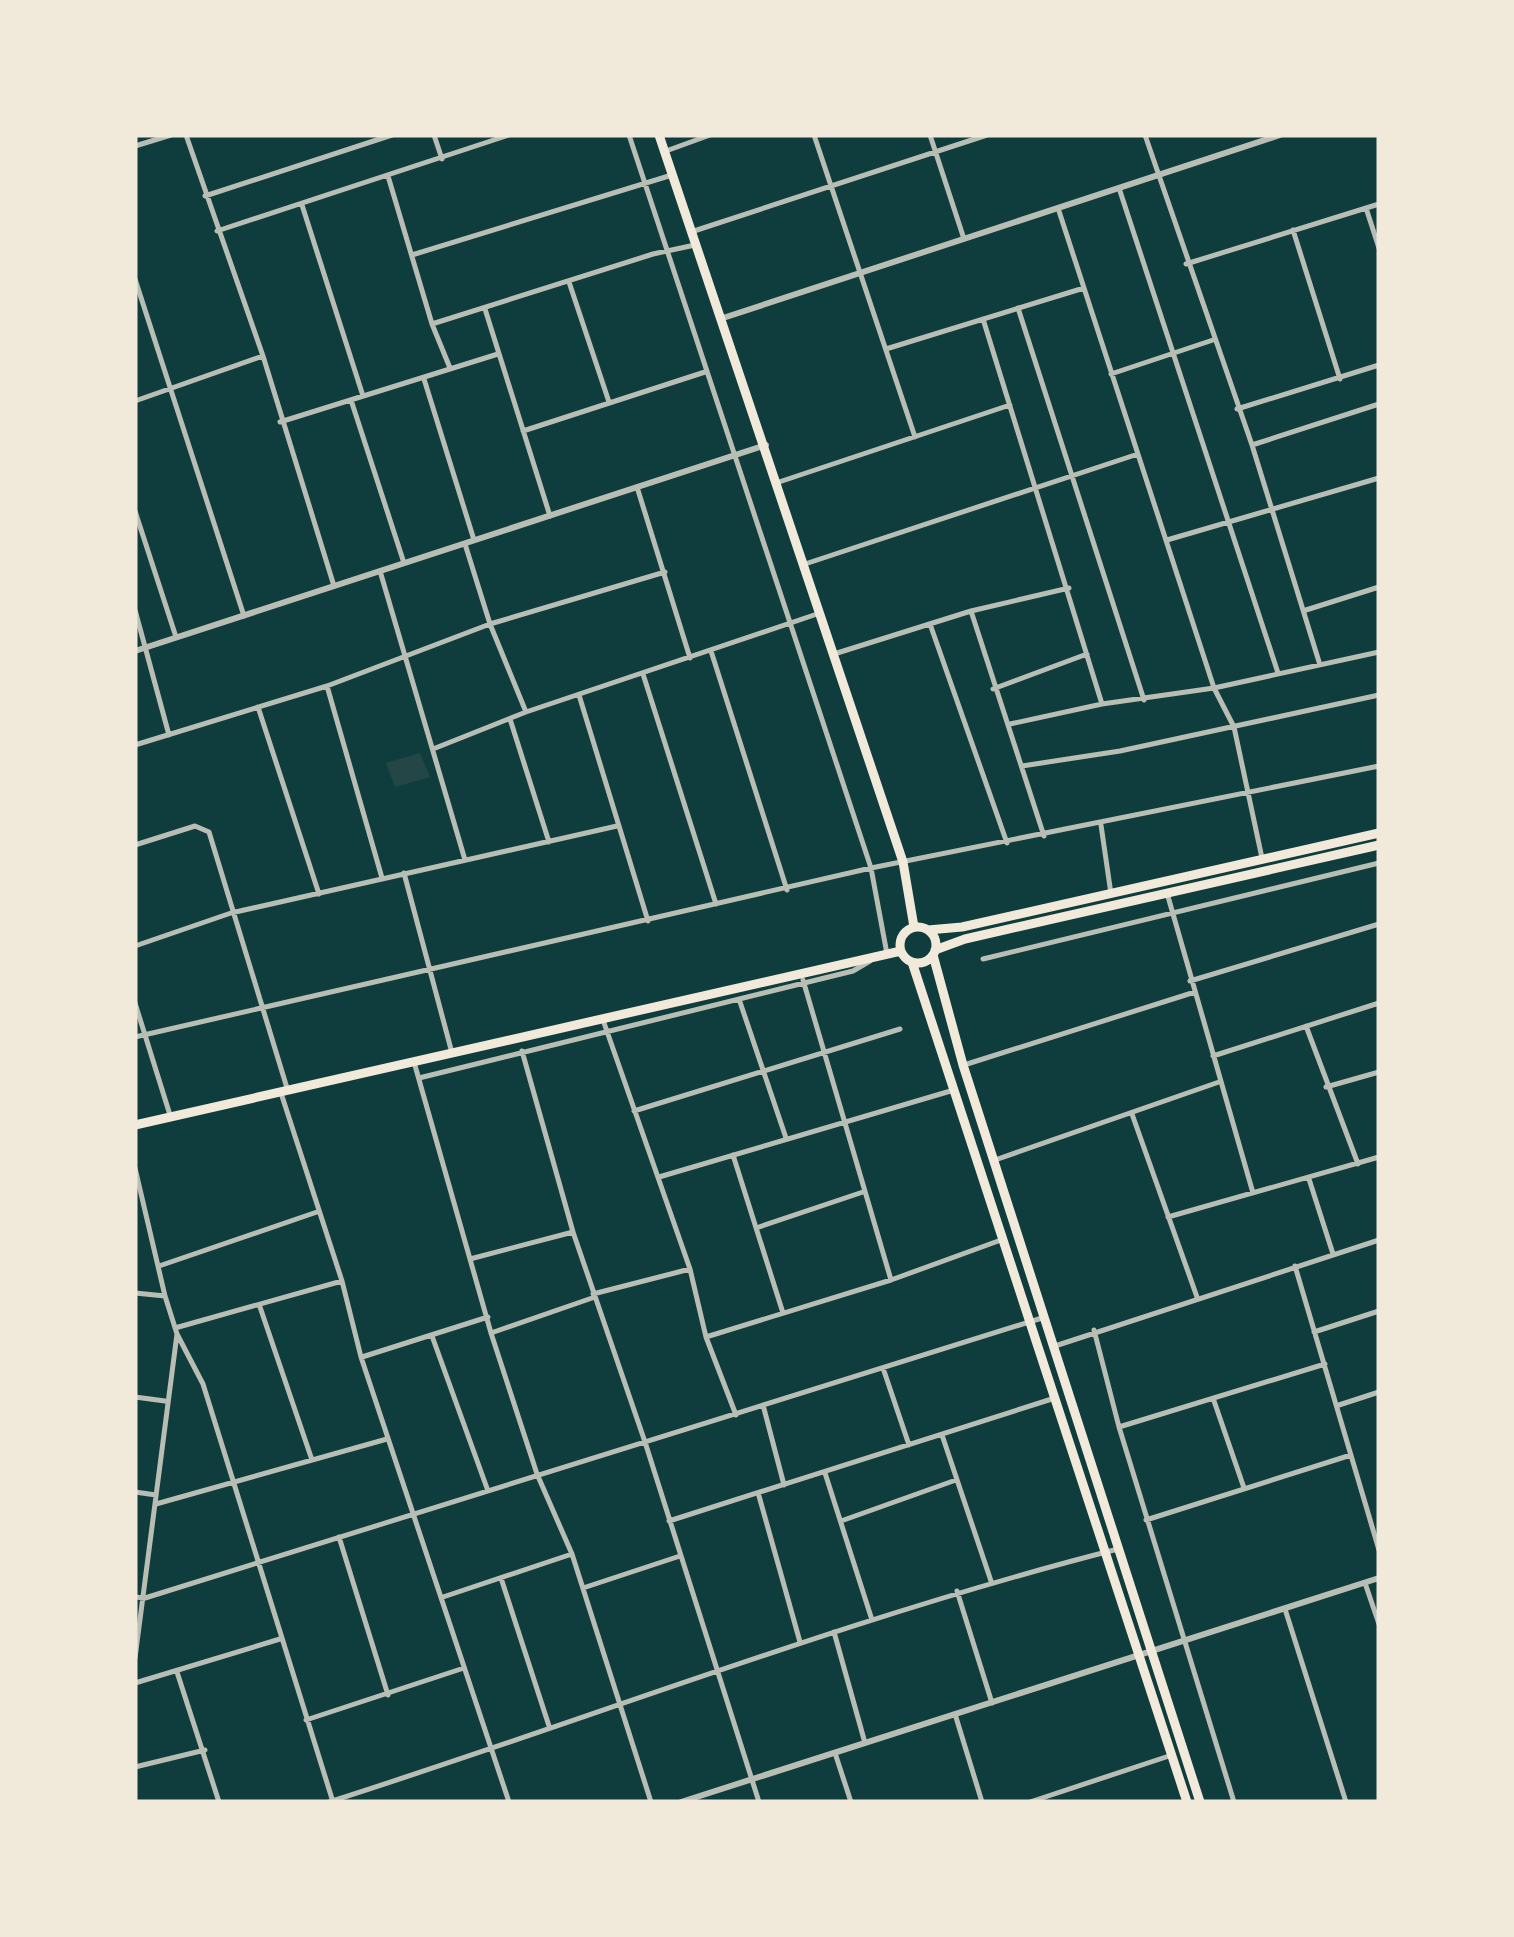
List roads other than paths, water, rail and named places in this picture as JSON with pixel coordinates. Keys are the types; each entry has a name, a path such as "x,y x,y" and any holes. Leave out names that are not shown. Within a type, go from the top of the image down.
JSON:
{"main road":[{"path":"660,135 904,862 914,926"},
{"path":"914,926 928,930 962,927 1379,833"},
{"path":"912,962 922,963 934,952 1167,893 1379,844"},
{"path":"914,926 902,935 901,951 912,962 1106,1552 1200,1802"},
{"path":"928,930 962,1065 1118,1549 1187,1802"},
{"path":"135,1124 452,1053 605,1025 901,951"}],"street":[{"path":"135,146 171,135"},
{"path":"186,135 263,356 280,422 334,586"},
{"path":"205,196 392,135"},
{"path":"434,135 442,159"},
{"path":"218,231 510,135"},
{"path":"629,135 872,868 888,954"},
{"path":"665,151 710,135"},
{"path":"814,135 914,437"},
{"path":"930,135 964,239"},
{"path":"691,232 987,135"},
{"path":"1144,135 1252,446 1320,665"},
{"path":"719,319 1259,138 1280,135"},
{"path":"412,254 672,174"},
{"path":"388,176 432,324 450,370"},
{"path":"1119,188 1278,672"},
{"path":"302,204 363,396"},
{"path":"1186,264 1379,204"},
{"path":"1058,208 1214,688 1234,726 1262,861"},
{"path":"1366,208 1379,248"},
{"path":"1293,230 1340,379"},
{"path":"432,324 666,250 695,245"},
{"path":"135,279 244,616"},
{"path":"569,282 609,402"},
{"path":"886,350 1084,288"},
{"path":"485,308 550,516"},
{"path":"1018,308 1144,700"},
{"path":"983,319 1102,704"},
{"path":"1110,374 1213,340"},
{"path":"280,422 498,354"},
{"path":"135,400 263,356"},
{"path":"1237,409 1379,365"},
{"path":"523,431 706,372"},
{"path":"424,379 474,540"},
{"path":"352,400 404,564"},
{"path":"1252,446 1379,404"},
{"path":"779,482 1010,406"},
{"path":"135,651 766,445"},
{"path":"805,564 1138,454"},
{"path":"1167,540 1379,478"},
{"path":"637,487 690,658"},
{"path":"135,512 176,638"},
{"path":"465,544 490,624 526,712"},
{"path":"380,571 465,860"},
{"path":"135,745 327,686 490,624 665,572"},
{"path":"1305,611 1379,587"},
{"path":"834,654 971,612 1068,588"},
{"path":"135,610 169,735"},
{"path":"971,612 1044,836"},
{"path":"433,749 526,712 820,613"},
{"path":"930,624 1007,844"},
{"path":"711,651 787,890"},
{"path":"1010,724 1102,704 1214,688 1379,652"},
{"path":"993,689 1087,654"},
{"path":"643,674 716,905"},
{"path":"327,686 382,878"},
{"path":"1022,766 1120,752 1379,694"},
{"path":"579,695 648,921"},
{"path":"258,707 319,894"},
{"path":"510,719 549,842"},
{"path":"135,1036 872,868 1007,844 1379,766"},
{"path":"1101,824 1112,894"},
{"path":"135,844 194,826 205,828 342,1281 361,1357 509,1802"},
{"path":"135,946 231,913 616,826"},
{"path":"984,958 1379,862"},
{"path":"404,874 452,1053"},
{"path":"1167,893 1254,1193"},
{"path":"1190,981 1379,924"},
{"path":"419,1078 605,1025 739,999 802,977 891,1280"},
{"path":"962,1065 1194,992"},
{"path":"739,999 786,1138"},
{"path":"135,1003 170,1115"},
{"path":"1213,1056 1379,1003"},
{"path":"605,1025 690,1268 706,1337 736,1415"},
{"path":"1306,1026 1326,1088 1358,1164"},
{"path":"634,1111 900,1029"},
{"path":"522,1051 573,1232 646,1442 759,1802"},
{"path":"414,1062 492,1334 537,1474 572,1554 651,1802"},
{"path":"1326,1088 1379,1072"},
{"path":"994,1161 1219,1082"},
{"path":"659,1177 955,1090"},
{"path":"1132,1114 1197,1298"},
{"path":"733,1156 783,1313"},
{"path":"1168,1218 1379,1157"},
{"path":"135,1168 164,1296 176,1331 200,1373 331,1802 492,1750 717,1668 990,1581 1118,1549"},
{"path":"1309,1180 1333,1254"},
{"path":"756,1228 864,1192"},
{"path":"159,1266 318,1212"},
{"path":"135,1213 146,1214"},
{"path":"470,1259 573,1232"},
{"path":"706,1337 891,1280 1004,1238"},
{"path":"1052,1348 1094,1330 1379,1240"},
{"path":"1295,1266 1379,1550"},
{"path":"492,1334 594,1295 690,1268"},
{"path":"176,1331 342,1281"},
{"path":"135,1293 164,1296"},
{"path":"260,1307 312,1460"},
{"path":"1314,1332 1379,1311"},
{"path":"361,1357 488,1317"},
{"path":"135,1596 144,1598 1042,1318"},
{"path":"1094,1330 1146,1520 1234,1802"},
{"path":"135,1658 176,1331"},
{"path":"432,1336 488,1491"},
{"path":"1119,1427 1324,1364"},
{"path":"884,1368 909,1445"},
{"path":"1338,1405 1379,1392"},
{"path":"135,1397 165,1400"},
{"path":"669,1522 1055,1398"},
{"path":"1213,1398 1244,1488"},
{"path":"764,1405 784,1486"},
{"path":"942,1435 990,1581"},
{"path":"156,1504 387,1439"},
{"path":"1146,1520 1352,1456"},
{"path":"825,1473 872,1620"},
{"path":"840,1521 956,1480"},
{"path":"135,1492 156,1494"},
{"path":"758,1495 800,1642"},
{"path":"339,1537 388,1694"},
{"path":"443,1598 572,1554"},
{"path":"583,1588 680,1556"},
{"path":"501,1578 550,1726"},
{"path":"682,1802 1379,1578"},
{"path":"1365,1583 1379,1624"},
{"path":"957,1591 992,1702"},
{"path":"1285,1608 1346,1802"},
{"path":"834,1632 865,1743"},
{"path":"135,1683 280,1639"},
{"path":"306,1720 464,1668"},
{"path":"177,1670 219,1802"},
{"path":"956,1714 982,1802"},
{"path":"135,1768 205,1750"},
{"path":"835,1753 851,1802"},
{"path":"1030,1802 1172,1754"}]}
